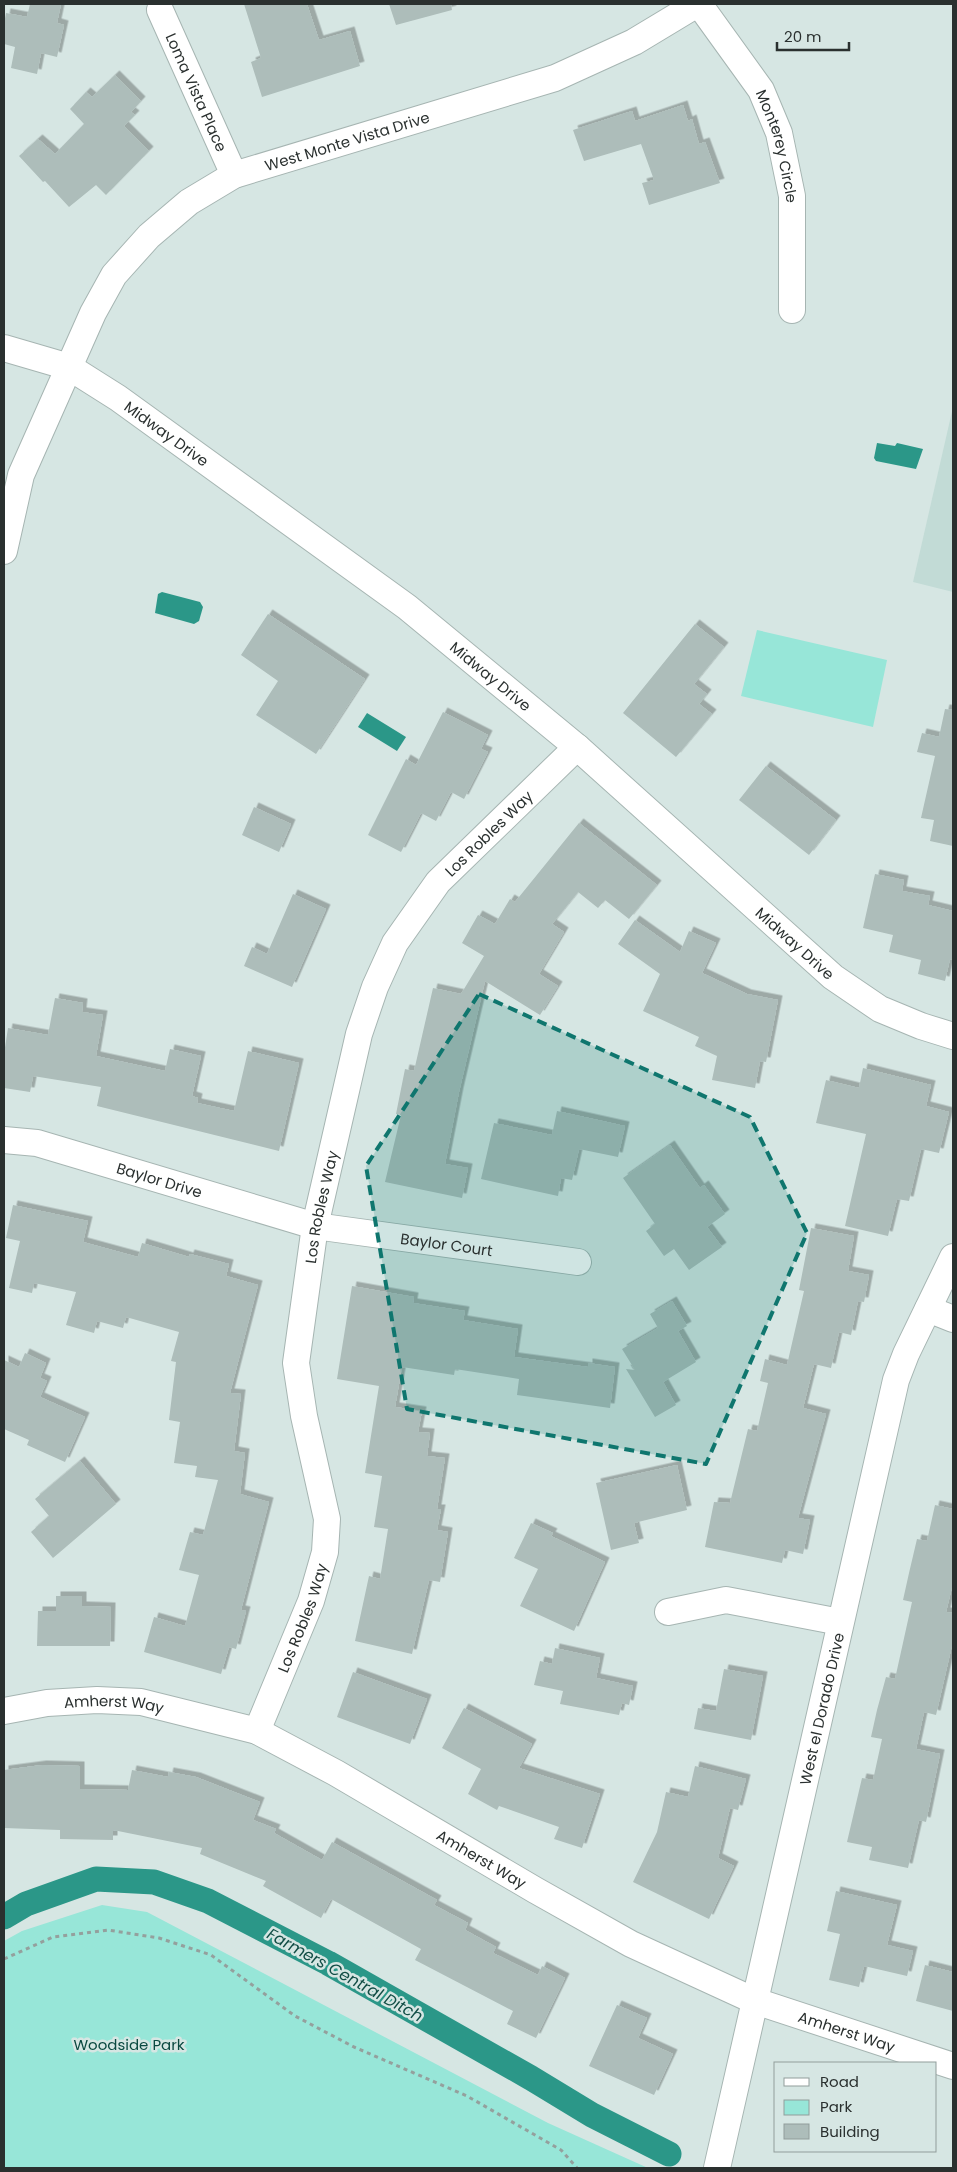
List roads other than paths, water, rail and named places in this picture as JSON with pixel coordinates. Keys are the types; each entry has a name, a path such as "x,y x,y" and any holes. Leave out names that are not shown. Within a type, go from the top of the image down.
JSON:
{"street":[{"name":"West Monte Vista Drive","path":"4,551 21,474 93,313 114,275 149,236 189,202 234,174 555,78 634,42 698,4"},
{"name":"Monterey Circle","path":"698,4 761,90 779,133 792,196 792,310"},
{"name":"Loma Vista Place","path":"160,10 234,174"},
{"name":"Midway Drive","path":"4,348 68,368 118,398 407,607 577,747 833,977 880,1009 921,1026 953,1036"},
{"name":"Los Robles Way","path":"257,1731 311,1601 325,1552 327,1519 304,1416 296,1363 315,1226 360,1034 375,987 395,943 438,882 577,747"},
{"name":"Baylor Drive","path":"4,1140 37,1143 315,1226"},
{"name":"Baylor Court","path":"315,1226 578,1262"},
{"name":"West el Dorado Drive","path":"717,2168 896,1380 906,1354 953,1257"},
{"path":"928,1309 953,1319"},
{"path":"668,1612 726,1600 840,1622"},
{"name":"Amherst Way","path":"4,1711 47,1703 97,1700 141,1702 257,1731 328,1768 535,1890 631,1944 755,2001 953,2066"}],"waterway":[{"name":"Farmers Central Ditch","path":"4,1917 26,1904 96,1879 154,1882 208,1901 328,1963 531,2078 592,2115 669,2154"}],"park label":[{"name":"Woodside Park","path":"129,2044"}]}
